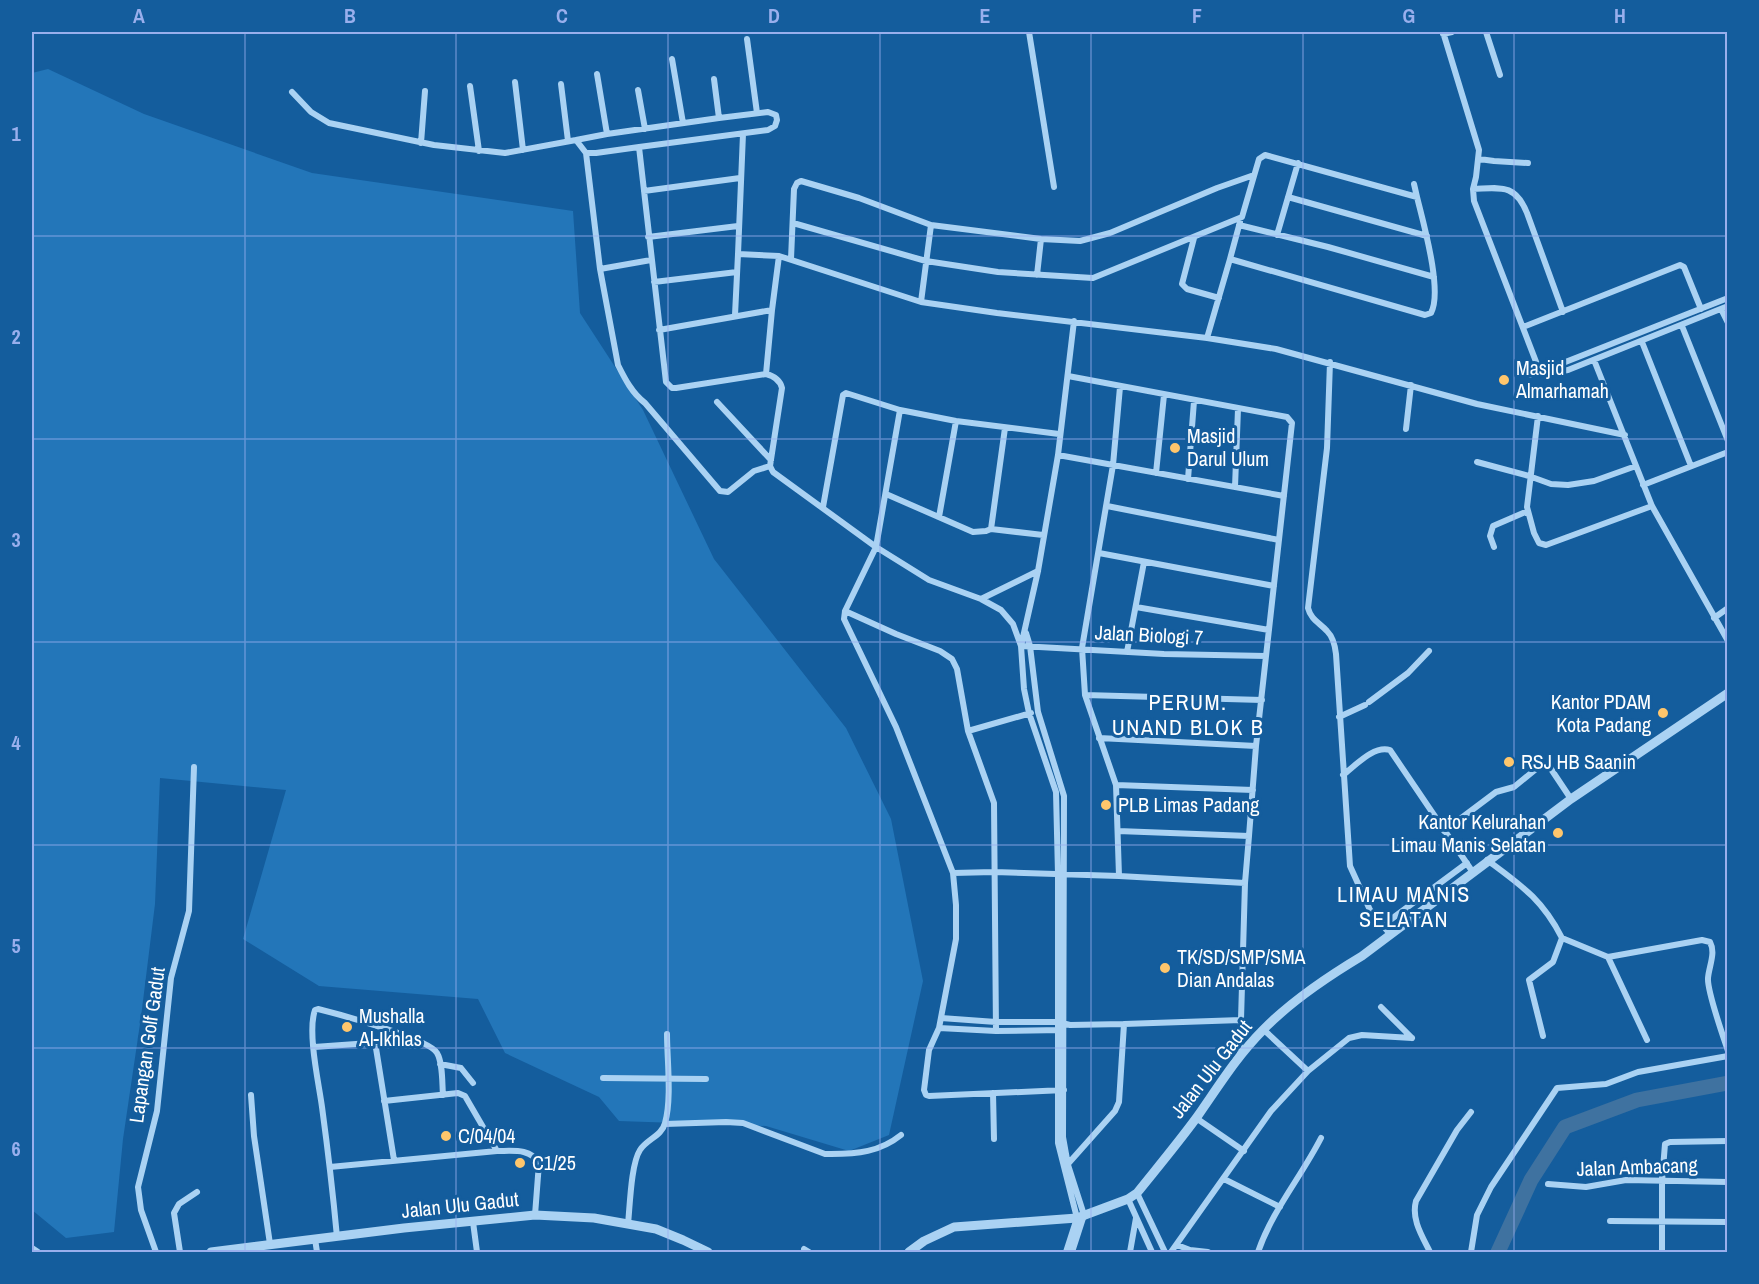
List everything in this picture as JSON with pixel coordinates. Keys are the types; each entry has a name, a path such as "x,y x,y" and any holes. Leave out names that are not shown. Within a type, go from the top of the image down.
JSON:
{"street":[{"path":"1029,32 1054,187"},
{"path":"1452,32 1443,33 1477,139 1479,159 1473,189 1474,201 1540,372"},
{"path":"1486,32 1500,75"},
{"path":"747,39 757,113"},
{"path":"672,59 683,123"},
{"path":"597,74 607,134"},
{"path":"714,79 719,118"},
{"path":"514,82 523,150"},
{"path":"561,84 568,141"},
{"path":"470,86 479,151"},
{"path":"421,143 425,90"},
{"path":"638,90 645,129"},
{"path":"292,92 311,112 329,123 421,143 505,153 683,123 768,112 776,115 775,126 768,130 586,153"},
{"path":"735,315 743,134"},
{"path":"576,141 586,153 600,269 618,364 636,396 645,403 720,491 728,492 754,471 770,463"},
{"path":"639,147 666,382 672,388 766,374 780,382 782,388 770,463"},
{"path":"1207,338 1259,159 1265,155 1417,197"},
{"path":"1479,159 1528,163"},
{"path":"1277,235 1298,163"},
{"path":"791,259 794,189 797,183 805,180 932,225 1041,239 1080,241 1110,233 1254,175"},
{"path":"644,191 740,178"},
{"path":"1230,259 1425,315 1431,313 1434,306 1434,277 1414,184"},
{"path":"1473,189 1508,189 1520,198 1563,312"},
{"path":"1288,197 1427,236"},
{"path":"793,223 926,261 1037,275 1093,278 1242,217"},
{"path":"921,302 932,225"},
{"path":"1239,225 1434,277"},
{"path":"648,237 738,226"},
{"path":"1194,237 1182,284 1187,289 1219,298"},
{"path":"1037,275 1041,239"},
{"path":"738,254 779,256 791,259 921,302 1207,338 1276,349 1477,404 1625,435"},
{"path":"766,374 779,256"},
{"path":"600,269 651,260"},
{"path":"1523,327 1680,265 1684,267 1701,309"},
{"path":"654,282 737,272"},
{"path":"1529,375 1550,369 1728,298"},
{"path":"1550,369 1562,371 1594,360 1724,307 1728,323"},
{"path":"659,330 772,310"},
{"path":"1021,646 1038,571 1058,455 1074,321"},
{"path":"1682,326 1728,441"},
{"path":"1642,342 1691,466"},
{"path":"1594,360 1652,506 1728,641"},
{"path":"1330,362 1327,448 1308,603 1309,613 1328,631 1335,647 1350,866 1366,902 1390,934"},
{"path":"1068,376 1287,417 1292,423 1266,656 1245,883 1240,1054"},
{"path":"1406,429 1411,385"},
{"path":"1119,876 1116,785 1085,695 1082,648 1113,465 1120,387"},
{"path":"823,507 844,394 848,393 900,410 956,421 1059,434"},
{"path":"1156,473 1164,395"},
{"path":"1188,479 1194,401"},
{"path":"717,402 770,463 773,472 876,547 928,580 981,599 1001,610 1013,624 1021,646 1024,689 1029,713 1056,792 1061,874 1063,1026 1058,1143 1080,1217 1072,1252"},
{"path":"1234,487 1238,409"},
{"path":"900,410 876,547 845,611 845,622 896,727 953,873 956,939 939,1028 929,1050 924,1090 926,1095 1061,1090"},
{"path":"1538,416 1529,476 1528,511 1539,543 1546,545 1652,506"},
{"path":"939,517 956,421"},
{"path":"991,529 1005,428"},
{"path":"1643,485 1728,452"},
{"path":"1058,455 1284,496"},
{"path":"1477,462 1551,484 1568,485 1594,481 1636,466"},
{"path":"886,494 973,532 991,529 1043,535"},
{"path":"1107,506 1279,540"},
{"path":"1494,547 1490,536 1493,526 1528,511"},
{"path":"1099,553 1274,586"},
{"path":"1127,652 1144,562"},
{"path":"981,599 1038,571"},
{"path":"1136,607 1269,630"},
{"path":"1714,618 1728,608"},
{"path":"845,611 940,651 952,659 957,669 968,731 994,803 996,1031"},
{"path":"1026,632 1030,646 1038,712 1064,796 1061,874"},
{"name":"Jalan Biologi 7","path":"1021,646 1266,656"},
{"path":"1339,717 1367,703 1408,673 1429,651"},
{"name":"Jalan Ulu Gadut","path":"909,1252 924,1241 954,1227 1080,1217 1128,1199 1137,1193 1196,1118 1240,1054 1263,1029 1332,974 1390,934 1470,867 1487,860 1571,799 1728,693"},
{"path":"1085,695 1262,700"},
{"path":"968,731 1038,712"},
{"path":"1099,738 1257,746"},
{"path":"1343,775 1375,751 1384,748 1390,750 1470,867 1382,926"},
{"path":"1444,831 1496,792 1514,787 1541,765 1549,766 1571,799"},
{"name":"Lapangan Golf Gadut","path":"156,1252 141,1210 138,1187 158,1111 171,978 189,911 194,767"},
{"path":"1116,785 1253,790"},
{"path":"1118,831 1249,836"},
{"path":"1487,860 1546,909 1562,938 1608,957 1702,940 1710,942 1712,954 1708,980 1728,1051"},
{"path":"953,873 1061,874 1245,883"},
{"path":"1543,1036 1529,980 1552,962 1562,938"},
{"path":"1608,957 1647,1040"},
{"path":"1171,1252 1271,1110 1308,1071 1349,1038 1362,1035 1412,1038 1381,1007"},
{"path":"337,1237 314,1047 313,1015 315,1010 318,1009 427,1044 437,1051 443,1095"},
{"path":"941,1018 1063,1026"},
{"path":"939,1028 996,1031 1063,1026 1241,1020"},
{"path":"1065,1166 1115,1112 1119,1102 1124,1024"},
{"path":"1263,1029 1308,1071"},
{"path":"628,1224 638,1154 646,1143 661,1132 665,1124 668,1080 667,1034"},
{"path":"314,1047 415,1039"},
{"path":"375,1042 394,1160"},
{"path":"1471,1252 1477,1215 1491,1187 1557,1088 1606,1084 1638,1072 1728,1056"},
{"path":"440,1064 461,1068 473,1083"},
{"path":"603,1078 706,1079"},
{"path":"993,1093 994,1139"},
{"path":"384,1101 462,1094 469,1100 497,1151"},
{"path":"251,1095 254,1136 270,1244"},
{"path":"1430,1252 1419,1231 1414,1208 1457,1130 1471,1112"},
{"path":"1196,1118 1244,1151"},
{"path":"665,1124 743,1123 825,1154 870,1152 901,1135"},
{"path":"1258,1252 1280,1207 1321,1138"},
{"path":"1662,1252 1664,1147 1670,1142 1728,1141"},
{"path":"330,1167 497,1151 527,1152 534,1155 539,1163 535,1215"},
{"path":"1224,1179 1280,1207"},
{"name":"Jalan Ambacang","path":"1548,1184 1586,1187 1617,1180 1728,1182"},
{"path":"180,1252 174,1213 179,1204 197,1192"},
{"path":"1137,1193 1165,1252"},
{"path":"1128,1199 1152,1252"},
{"name":"Jalan Ulu Gadut","path":"211,1252 404,1228 535,1215 584,1217 656,1229 708,1252"},
{"path":"1130,1252 1136,1216"},
{"path":"1066,1252 1080,1217"},
{"path":"1610,1221 1728,1222"},
{"path":"473,1222 477,1252"},
{"path":"315,1239 317,1252"},
{"path":"1177,1245 1190,1250 1208,1252"},
{"path":"32,1248 38,1252"}],"shaded area":[{"path":"48,69 144,114 312,173 573,211 580,313 643,410 714,559 846,728 891,819 923,981 889,1135 849,1151 766,1126 619,1121 599,1097 505,1053 478,999 319,986 243,939 286,790 160,778 155,904 123,1139 114,1232 66,1238 32,1210 32,73"}],"waterway":[{"path":"1498,1252 1531,1180 1565,1127 1637,1100 1728,1083"}],"place":[{"name":"Masjid Almarhamah","path":"1504,380"},
{"name":"Masjid Darul Ulum","path":"1175,448"},
{"name":"Kantor PDAM Kota Padang","path":"1663,713"},
{"name":"RSJ HB Saanin","path":"1509,762"},
{"name":"PLB Limas Padang","path":"1106,805"},
{"name":"Kantor Kelurahan Limau Manis Selatan","path":"1558,833"},
{"name":"TK/SD/SMP/SMA Dian Andalas","path":"1165,968"},
{"name":"Mushalla Al-Ikhlas","path":"347,1027"},
{"name":"C/04/04","path":"446,1136"},
{"name":"C1/25","path":"520,1163"}],"district":[{"name":"PERUM. UNAND BLOK B","path":"1188,714"},
{"name":"LIMAU MANIS SELATAN","path":"1404,906"}]}
